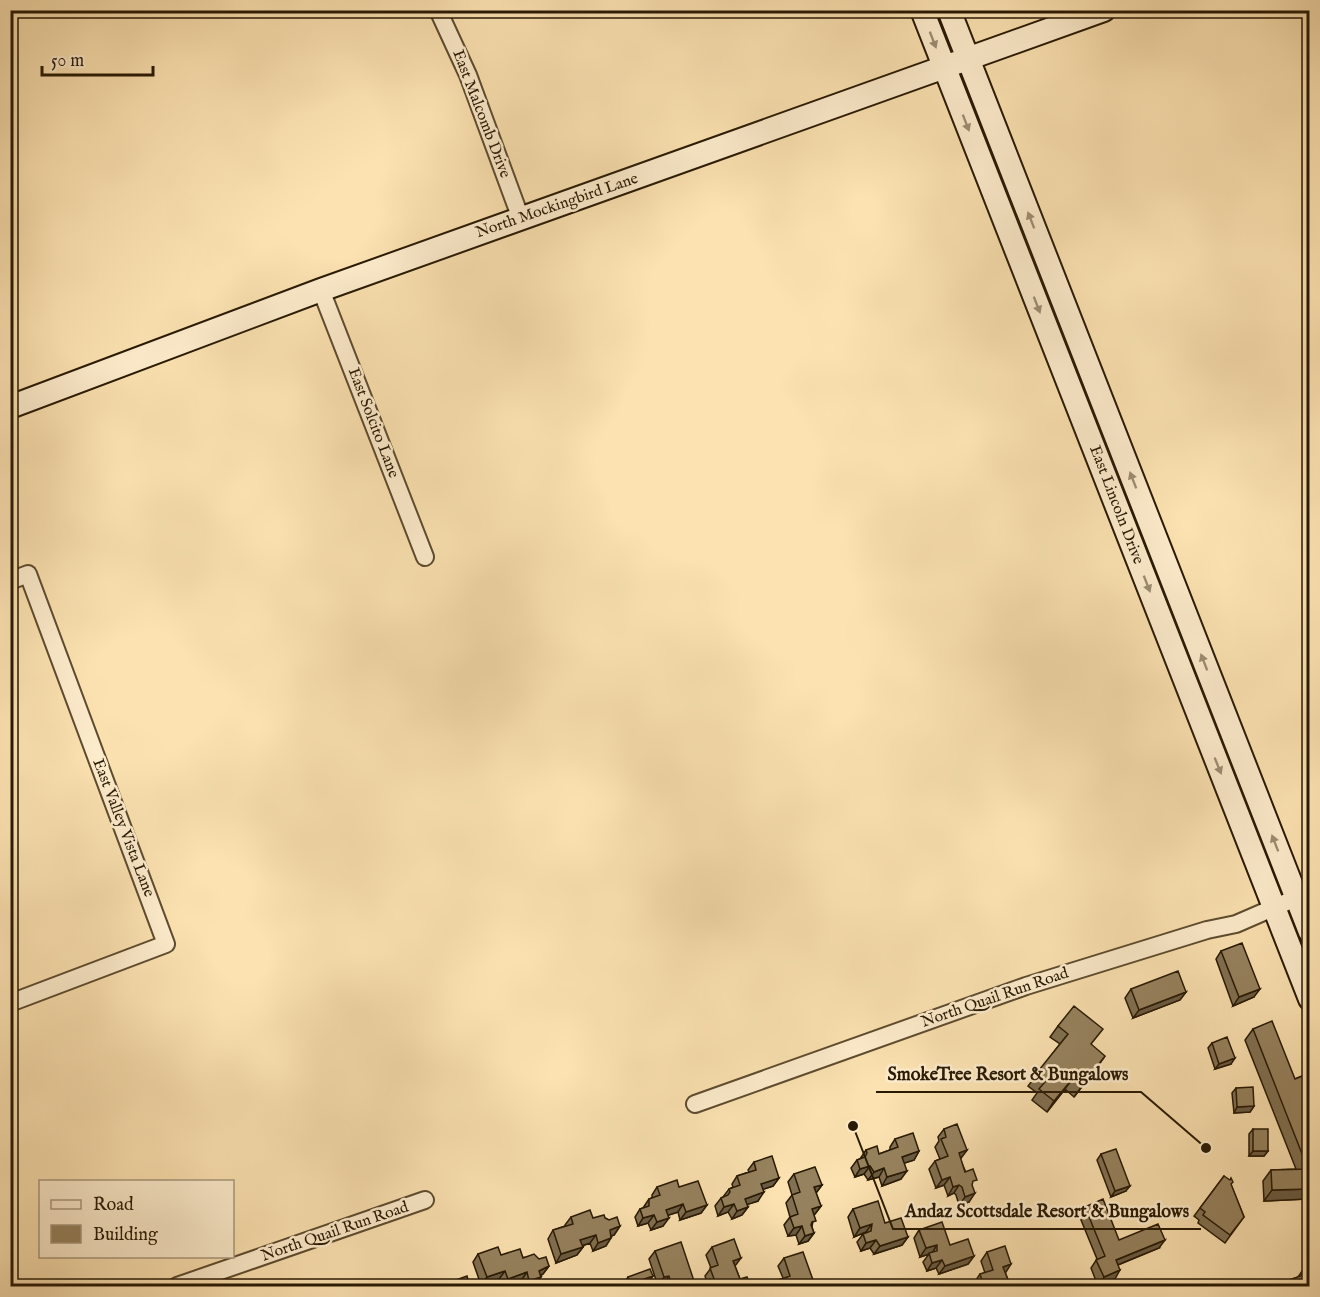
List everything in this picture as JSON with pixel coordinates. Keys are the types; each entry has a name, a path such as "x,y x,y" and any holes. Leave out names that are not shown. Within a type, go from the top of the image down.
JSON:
{"main road":[{"name":"East Lincoln Drive","path":"922,10 1310,999"},
{"name":"East Lincoln Drive","path":"949,10 1310,932"},
{"name":"North Mockingbird Lane","path":"10,407 321,290 945,69 1104,10"},
{"path":"1082,418 1106,411"}],"street":[{"name":"East Malcomb Drive","path":"438,10 468,75 521,219"},
{"name":"East Solcito Lane","path":"321,290 425,557"},
{"name":"East Valley Vista Lane","path":"10,580 28,574 166,944 10,1003"},
{"name":"North Quail Run Road","path":"695,1104 1026,986 1207,930 1236,924 1296,898"},
{"name":"North Quail Run Road","path":"177,1287 425,1200"}],"building":[{"path":"1242,943 1260,989 1239,997 1221,951"},
{"path":"1178,971 1186,992 1139,1010 1131,989"},
{"path":"1074,1006 1103,1029 1091,1044 1105,1056 1082,1086 1073,1078 1054,1101 1039,1089 1045,1082 1035,1075 1068,1034 1058,1026"},
{"path":"1272,1021 1295,1079 1310,1073 1310,1114 1308,1115 1310,1118 1310,1189 1272,1190 1271,1170 1308,1169 1253,1029"},
{"path":"1227,1037 1235,1058 1219,1064 1212,1043"},
{"path":"1253,1087 1254,1106 1237,1107 1236,1088"},
{"path":"957,1124 967,1150 959,1153 965,1172 973,1169 977,1180 973,1181 972,1185 975,1193 965,1197 962,1187 959,1185 953,1187 950,1177 942,1180 935,1161 948,1156 941,1139 946,1137 944,1129"},
{"path":"1253,1129 1268,1129 1268,1151 1253,1151"},
{"path":"913,1133 919,1151 902,1157 907,1171 887,1177 884,1168 874,1172 870,1166 860,1169 857,1160 865,1157 866,1150 877,1146 879,1154 898,1147 895,1139"},
{"path":"1116,1149 1130,1186 1115,1191 1101,1154"},
{"path":"772,1156 779,1178 761,1184 764,1192 745,1199 748,1207 737,1211 734,1204 724,1207 721,1198 728,1195 729,1189 740,1185 737,1176 756,1170 754,1162"},
{"path":"815,1167 822,1185 814,1187 821,1206 812,1209 816,1221 811,1225 814,1233 805,1236 802,1226 794,1228 790,1217 798,1214 792,1195 800,1192 794,1174"},
{"path":"1224,1176 1230,1180 1231,1178 1233,1182 1231,1184 1244,1217 1230,1235 1203,1215 1205,1212 1200,1208"},
{"path":"677,1180 679,1187 698,1181 707,1205 686,1212 683,1204 666,1210 669,1218 657,1222 654,1215 643,1218 640,1209 649,1206 649,1199 660,1195 657,1187"},
{"path":"1103,1199 1119,1240 1158,1224 1165,1240 1116,1260 1120,1270 1104,1277 1096,1260 1105,1256 1085,1207"},
{"path":"878,1201 885,1223 901,1218 908,1237 880,1246 876,1240 866,1243 863,1234 871,1231 872,1224 860,1228 853,1209"},
{"path":"590,1210 593,1218 604,1215 609,1220 617,1217 620,1226 610,1230 611,1238 598,1243 596,1235 580,1240 583,1247 561,1254 553,1230 573,1224 571,1217"},
{"path":"942,1222 950,1245 968,1239 974,1256 945,1266 942,1260 932,1263 929,1253 937,1251 937,1245 926,1248 919,1230"},
{"path":"734,1239 741,1258 733,1261 740,1279 747,1277 751,1287 727,1287 726,1285 717,1287 710,1268 718,1265 712,1247"},
{"path":"681,1242 696,1287 672,1287 669,1276 664,1277 655,1251"},
{"path":"1005,1246 1011,1264 1003,1267 1010,1285 1017,1283 1018,1287 984,1287 980,1274 993,1270 987,1252"},
{"path":"498,1247 501,1255 520,1249 523,1258 534,1254 539,1259 546,1257 549,1266 539,1271 541,1277 529,1281 527,1272 508,1279 505,1271 487,1277 478,1254"},
{"path":"803,1252 813,1280 805,1284 806,1287 769,1287 768,1284 790,1276 784,1258"},
{"path":"1307,1264 1310,1266 1310,1287 1288,1287 1286,1281 1301,1276"},
{"path":"650,1269 653,1276 630,1284 628,1277"},
{"path":"467,1276 469,1284 474,1282 475,1287 458,1287 456,1280"}],"place":[{"name":"Andaz Scottsdale Resort & Bungalows","path":"853,1126"},
{"name":"SmokeTree Resort & Bungalows","path":"1206,1148"}]}
